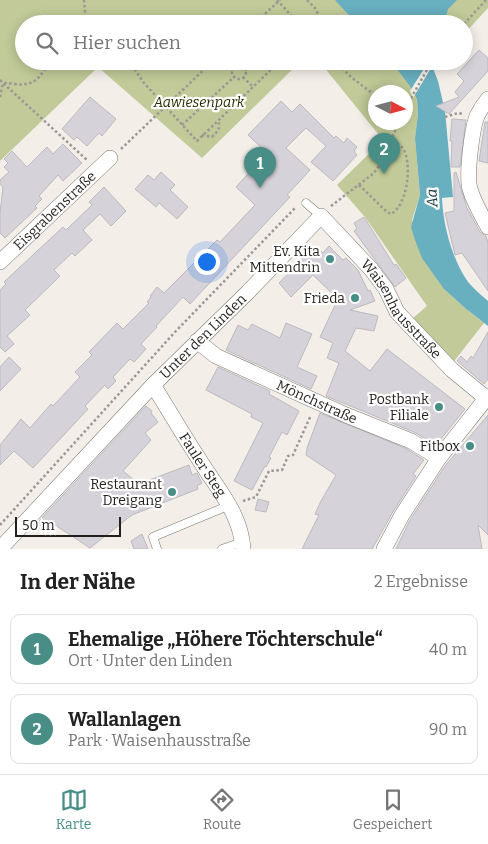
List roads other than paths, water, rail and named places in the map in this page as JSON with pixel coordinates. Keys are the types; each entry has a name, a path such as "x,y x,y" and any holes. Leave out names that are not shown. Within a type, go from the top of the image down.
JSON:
{"street":[{"path":"488,100 477,116 473,134 469,186 474,202 488,227"},
{"name":"Eisgrabenstraße","path":"0,262 110,158"},
{"name":"Waisenhausstraße","path":"321,216 371,269 386,289 397,312 452,370 487,397"},
{"name":"Unter den Linden","path":"0,549 153,385 321,216"},
{"name":"Mönchstraße","path":"197,341 216,356 317,402 411,441 439,458"},
{"name":"Fauler Steg","path":"153,385 230,505 237,521 242,546"},
{"path":"384,549 402,515 439,458 487,397"}],"lane":[{"path":"306,203 321,216"},
{"path":"157,549 153,537 230,505"},
{"path":"222,549 242,546"}],"water":[{"path":"335,0 457,0 448,9 446,15 349,15"},
{"name":"Aa","path":"398,70 434,70 438,81 445,111 453,197 442,198 446,230 462,273 470,285 488,301 488,326 444,289 422,258 415,240 411,227 420,195 415,138 418,114 417,99 413,91 413,85 409,85"}],"place":[{"name":"Wallanlagen","path":"384,174"},
{"name":"Ehemalige „Höhere Töchterschule“","path":"260,188"},
{"name":"Ev. Kita Mittendrin","path":"330,259"},
{"name":"Frieda","path":"355,298"},
{"name":"Postbank Filiale","path":"439,407"},
{"name":"Fitbox","path":"470,446"},
{"name":"Restaurant Dreigang","path":"172,492"}],"park label":[{"name":"Aawiesenpark","path":"199,102"}]}
